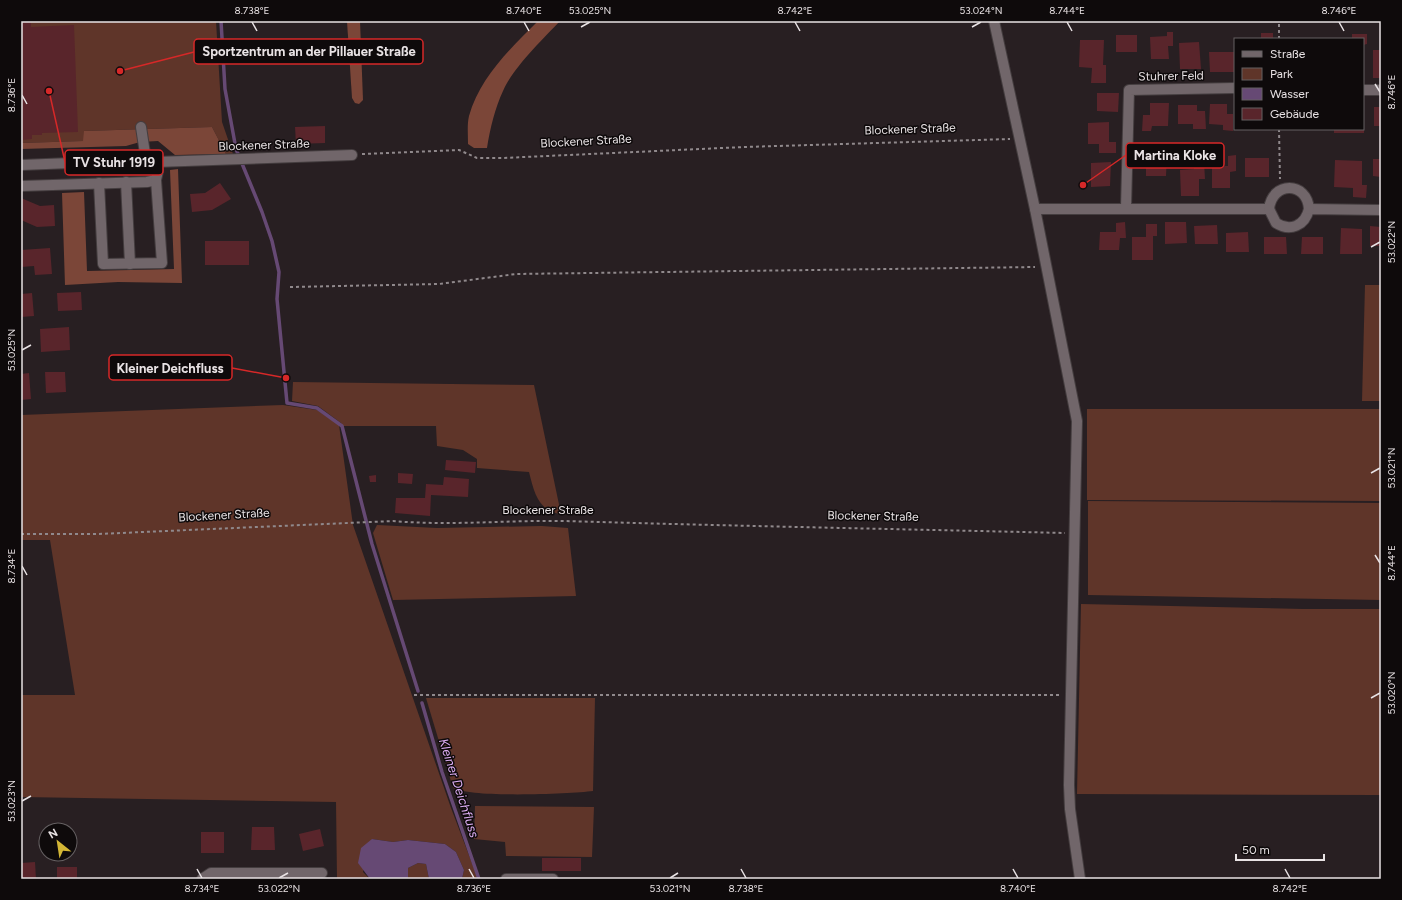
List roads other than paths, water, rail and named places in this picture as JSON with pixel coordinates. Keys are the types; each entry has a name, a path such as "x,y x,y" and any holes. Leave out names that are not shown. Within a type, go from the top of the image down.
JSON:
{"street":[{"path":"994,21 1047,266 1077,421 1076,533 1069,785 1077,879"},
{"name":"Stuhrer Feld","path":"1126,208 1129,90 1234,88"},
{"path":"1364,90 1381,90"},
{"path":"99,183 103,264 162,263 156,180 158,171 151,161 142,127"},
{"name":"Blockener Straße","path":"21,165 245,160 352,155"},
{"path":"21,186 156,180"},
{"path":"126,182 130,264"},
{"path":"1292,188 1302,192 1306,197 1309,210 1305,220 1296,226 1291,227 1281,226 1276,223 1270,209 1271,199 1280,190 1292,188"},
{"path":"1035,209 1270,209"},
{"path":"1309,210 1381,210"},
{"path":"1076,857 1080,879"},
{"path":"202,879 211,873 322,873"},
{"path":"506,879 553,879"}],"water":[{"path":"372,839 393,842 408,840 445,844 456,852 464,870 462,879 429,879 426,864 418,863 408,868 408,879 370,879 358,863 361,848"}],"waterway":[{"name":"Kleiner Deichfluss","path":"221,21 225,89 236,149 262,212 272,241 279,272 277,299 287,403 317,408 342,426 372,544 418,691"},
{"name":"Kleiner Deichfluss","path":"422,703 442,772 479,879"}],"place":[{"name":"Sportzentrum an der Pillauer Straße","path":"120,71"},
{"name":"TV Stuhr 1919","path":"49,91"},
{"name":"Martina Kloke","path":"1083,185"},
{"name":"Kleiner Deichfluss","path":"286,378"}]}
